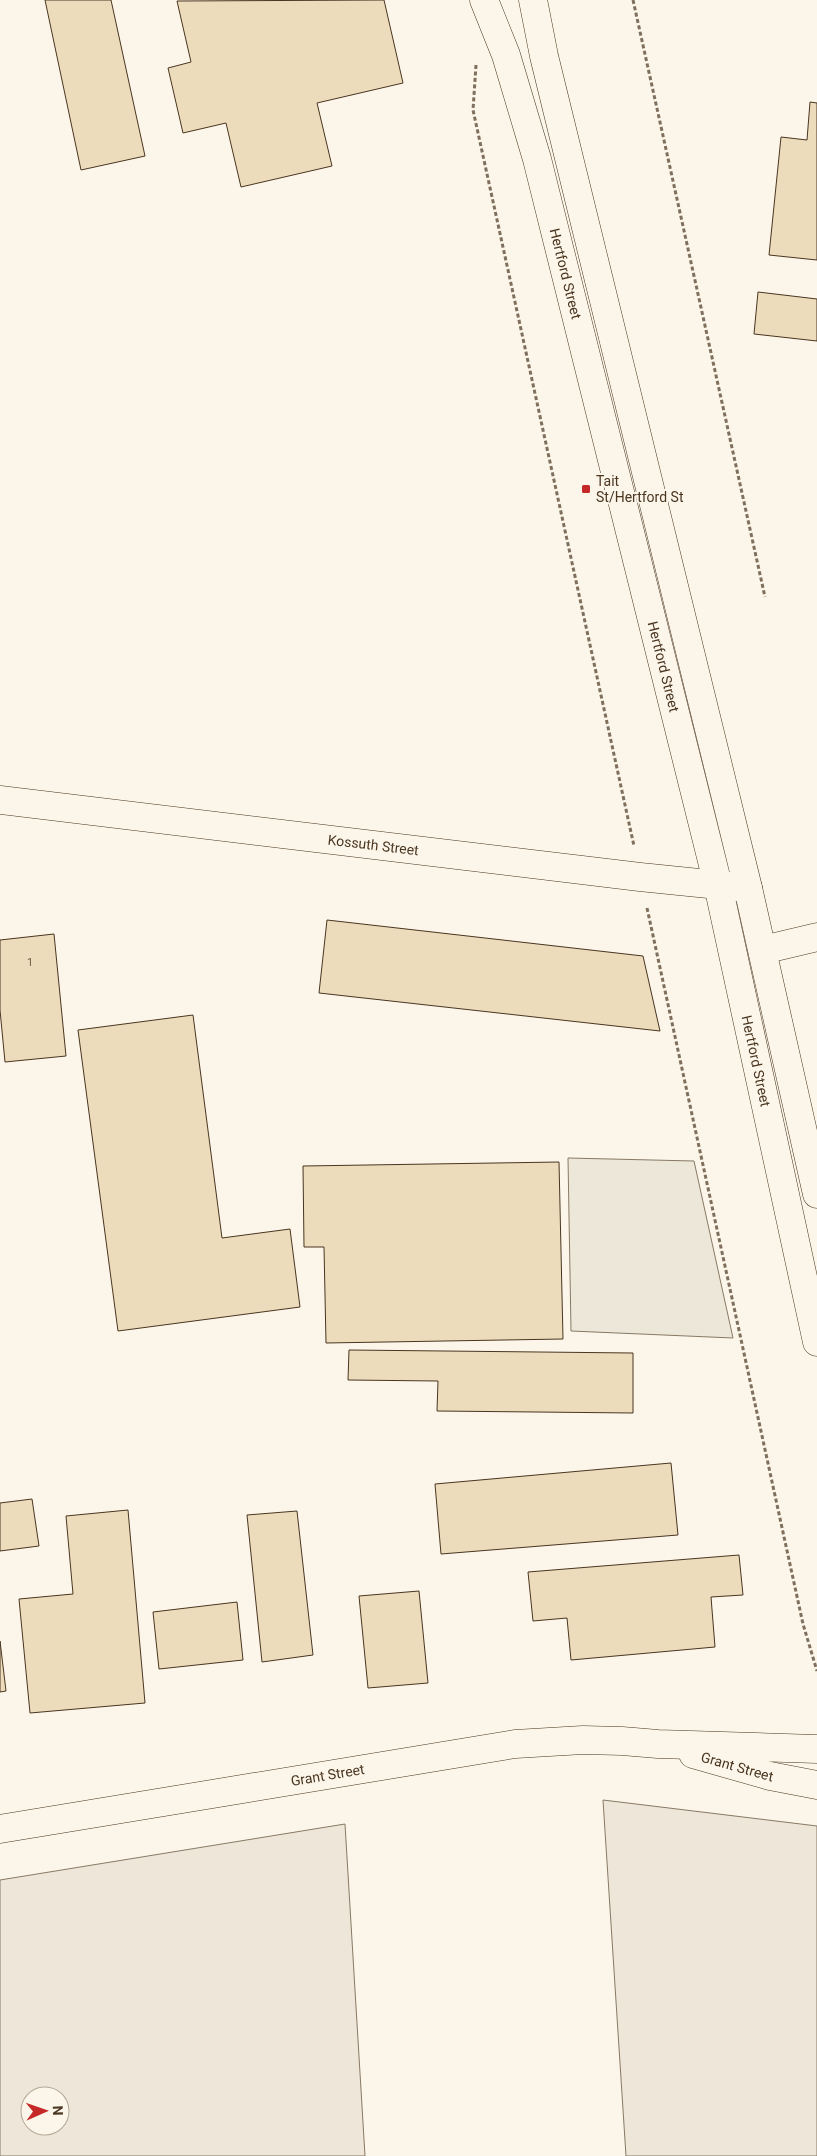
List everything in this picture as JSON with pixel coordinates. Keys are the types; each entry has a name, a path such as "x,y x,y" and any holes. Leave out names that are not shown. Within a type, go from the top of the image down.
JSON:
{"main road":[{"name":"Hertford Street","path":"484,0 506,55 536,159 718,885 817,1342"},
{"path":"533,0 546,65 763,950 817,1194"},
{"name":"Kossuth Street","path":"0,800 640,877 748,888"},
{"path":"763,950 817,937"},
{"name":"Grant Street","path":"0,1829 506,1745 583,1740 817,1750"},
{"name":"Grant Street","path":"658,1744 762,1774 817,1785"}],"path":[{"path":"632,0 765,597"},
{"path":"474,56 476,64 473,110 803,1624 817,1671"}],"shaded area":[{"path":"568,1158 694,1161 733,1338 571,1331"},
{"path":"603,1800 817,1826 817,2156 626,2156"},
{"path":"345,1824 365,2156 0,2156 0,1880"}],"building":[{"path":"45,0 111,0 145,156 81,170"},
{"path":"384,0 403,83 317,103 332,166 241,187 226,123 183,133 168,68 191,62 177,1"},
{"path":"810,102 817,103 817,260 769,255 781,137 807,140"},
{"path":"758,292 817,299 817,341 754,334"},
{"path":"327,920 643,956 660,1031 319,993"},
{"path":"54,934 66,1056 5,1062 0,1010 0,940"},
{"path":"193,1015 222,1238 290,1229 300,1307 118,1331 78,1030"},
{"path":"559,1162 563,1339 326,1343 324,1247 304,1247 303,1166"},
{"path":"349,1350 633,1353 633,1413 437,1411 438,1381 348,1380"},
{"path":"671,1463 678,1535 441,1554 435,1484"},
{"path":"32,1499 39,1546 0,1551 0,1503"},
{"path":"128,1510 145,1703 30,1713 19,1599 73,1594 66,1516"},
{"path":"297,1511 313,1655 262,1662 247,1515"},
{"path":"739,1555 743,1595 711,1597 715,1647 571,1660 567,1618 533,1621 528,1572"},
{"path":"419,1591 428,1683 368,1688 359,1596"},
{"path":"237,1602 243,1660 159,1669 153,1612"},
{"path":"0,1641 6,1691 0,1692"}],"place":[{"name":"Tait St/Hertford St","path":"586,489"}]}
